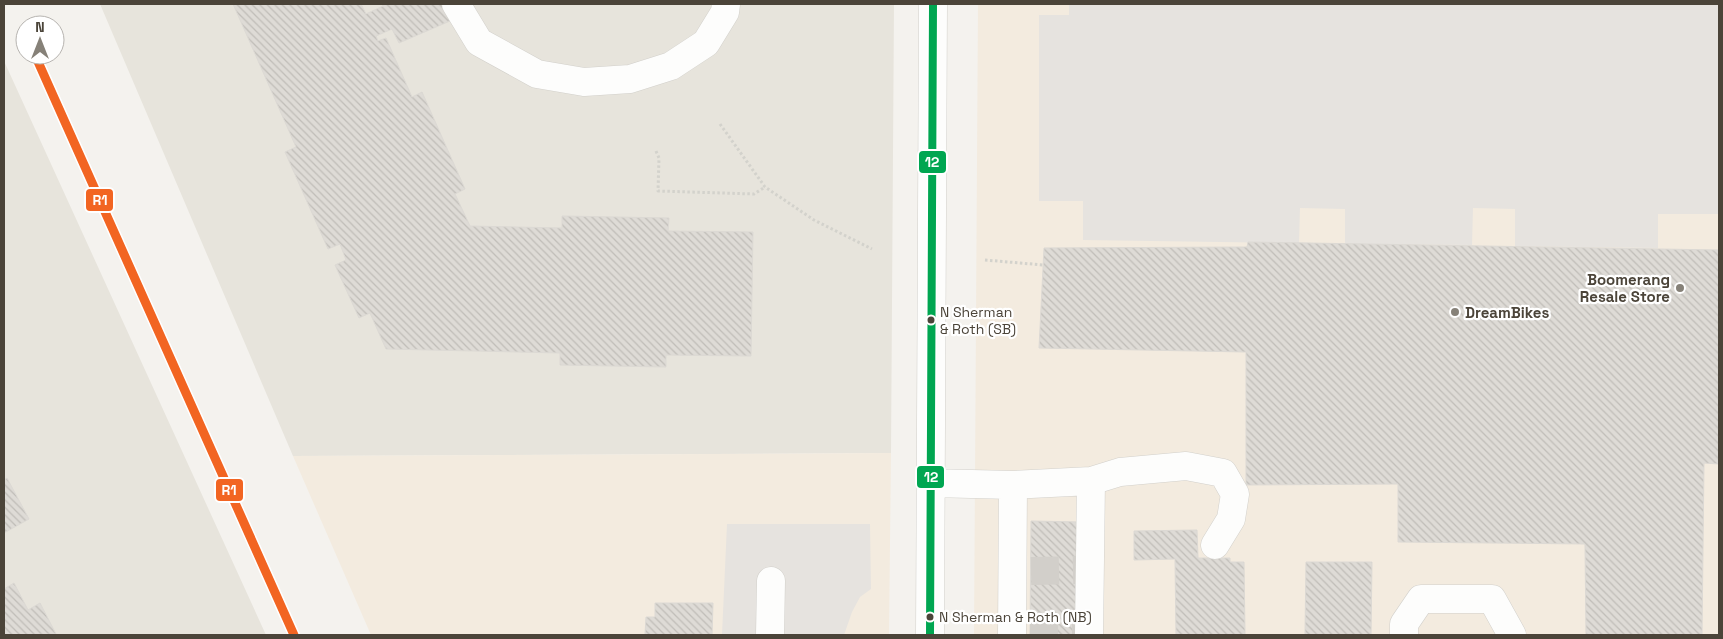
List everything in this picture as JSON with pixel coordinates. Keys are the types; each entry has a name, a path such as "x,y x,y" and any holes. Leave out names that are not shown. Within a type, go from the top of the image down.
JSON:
{"street":[{"path":"456,4 479,42 537,74 584,82 630,79 671,66 706,43 725,12 726,4"},
{"path":"930,635 933,4"},
{"path":"930,483 1012,485 1091,480 1120,472 1186,466 1223,473 1235,494 1231,519 1216,545"},
{"path":"1086,633 1085,570 1091,480"},
{"path":"1012,485 1022,572 1018,632"},
{"path":"770,635 771,581"},
{"path":"1404,635 1404,624 1421,599 1492,599 1512,635"}],"path":[{"path":"720,124 765,187 814,220 872,249"},
{"path":"656,151 659,158 658,191 754,194 765,187"},
{"path":"984,260 1042,265"}],"shaded area":[{"path":"100,4 894,4 891,453 293,456"},
{"path":"978,4 1719,4 1719,635 974,635"},
{"path":"1069,4 1719,4 1719,214 1658,214 1658,248 1515,246 1515,209 1473,208 1472,245 1345,244 1345,209 1300,208 1299,243 1083,240 1083,201 1039,201 1039,15 1069,15"},
{"path":"4,61 266,635 4,635"},
{"path":"891,453 889,635 371,635 293,456"},
{"path":"727,524 870,524 871,589 860,597 852,612 844,635 722,635"}],"building":[{"path":"233,4 361,4 366,14 383,6 382,4 443,4 450,21 399,43 392,29 376,36 378,41 386,38 412,97 422,92 465,189 455,194 470,226 562,228 562,216 669,218 668,231 753,232 751,356 666,355 666,367 560,365 560,353 386,349 370,313 359,318 335,265 346,260 340,244 328,249 285,152 296,147"},
{"path":"1248,242 1719,250 1719,464 1704,463 1702,635 1586,635 1585,544 1398,542 1398,484 1246,485 1246,352 1039,348 1044,248 1247,247"},
{"path":"7,478 29,519 4,533 4,480"},
{"path":"1031,521 1080,522 1078,635 1030,635"},
{"path":"1197,530 1198,558 1230,558 1230,562 1244,562 1245,635 1176,635 1175,559 1134,560 1134,531"},
{"path":"1306,562 1372,562 1371,635 1305,635"},
{"path":"14,583 28,610 40,603 56,634 4,635 4,589"},
{"path":"655,603 713,603 712,635 645,635 646,617 655,617"}],"tunnel":[{"path":"1031,571 1079,570"},
{"path":"1030,631 1078,632"}],"transit line":[{"name":"12","path":"930,635 933,4"},
{"name":"R1","path":"39,65 294,635"}],"place":[{"name":"Boomerang Resale Store","path":"1680,288"},
{"name":"DreamBikes","path":"1455,312"},
{"name":"N Sherman & Roth (SB)","path":"931,320"},
{"name":"N Sherman & Roth (NB)","path":"930,617"}]}
